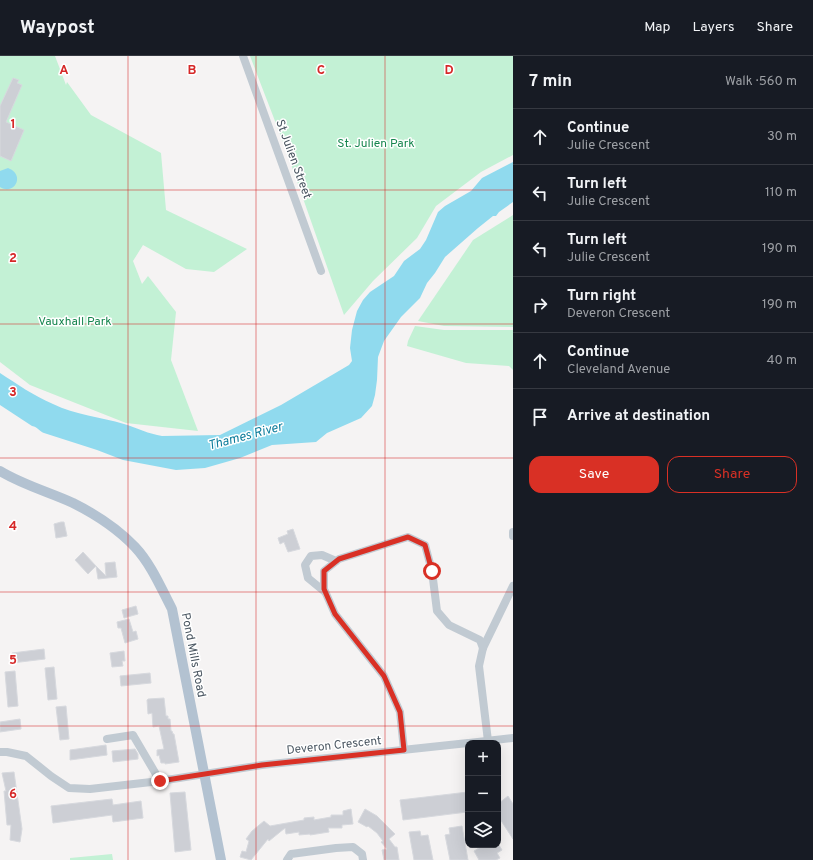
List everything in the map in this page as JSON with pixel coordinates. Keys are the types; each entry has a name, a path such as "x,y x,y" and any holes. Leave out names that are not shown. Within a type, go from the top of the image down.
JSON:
{"main road":[{"name":"Pond Mills Road","path":"0,472 73,504 112,526 135,547 153,572 172,610 221,860"}],"street":[{"name":"St Julien Street","path":"243,56 321,271"},
{"path":"404,750 400,712 384,676 335,614 325,592 324,571 339,559 408,537 425,545 432,571 437,611 449,625 480,640 484,648"},
{"path":"325,592 308,578 305,565 311,556 322,555 336,561"},
{"path":"488,740 479,666 484,648 513,586"},
{"path":"107,739 134,735 160,781"},
{"name":"Deveron Crescent","path":"496,740 513,738"},
{"name":"Deveron Crescent","path":"0,752 26,756 69,788 90,789 160,781 262,765 465,743"},
{"path":"287,860 291,854 353,847 362,854 363,860"}],"green space":[{"name":"Vauxhall Park","path":"0,56 55,56 66,85 67,82 91,115 161,153 166,210 247,249 214,272 186,269 143,245 133,261 142,284 148,276 176,312 171,360 198,431 126,423 30,385 0,362"},
{"name":"St. Julien Park","path":"250,56 513,56 513,155 481,172 436,206 417,238 373,281 344,315 285,147"},
{"path":"513,215 513,327 444,326 418,321 473,240"},
{"path":"415,326 444,330 513,330 513,370 509,366 466,363 407,346"},
{"path":"112,854 113,860 70,860 70,858"}],"water":[{"name":"Thames River","path":"513,162 513,202 478,228 445,257 427,283 420,298 401,317 384,341 378,357 377,380 372,406 361,418 327,433 316,442 272,445 240,458 205,468 176,470 123,460 44,433 0,405 0,373 26,390 61,408 129,426 152,434 162,436 220,435 281,405 349,365 352,361 350,348 352,330 357,311 363,300 370,292 394,276 404,261 420,249 426,240 438,212 445,206 471,191 482,178"},
{"path":"8,168 13,171 17,179 16,184 13,187 10,189 5,189 0,187 0,171"}],"building":[{"path":"13,78 19,80 17,83 22,85 6,122 24,130 11,161 0,156 0,106"},
{"path":"64,522 67,536 56,538 54,524"},
{"path":"293,529 300,549 288,552 284,542 280,544 278,538 288,534 287,531"},
{"path":"83,552 96,566 88,574 75,560"},
{"path":"115,562 117,577 98,579 96,566 106,576 105,563"},
{"path":"136,606 138,614 124,618 122,610"},
{"path":"129,619 133,632 136,631 138,639 125,643 121,628 118,628 117,622"},
{"path":"44,649 45,659 12,663 12,653"},
{"path":"124,651 125,661 122,661 123,666 112,667 110,653"},
{"path":"54,667 57,699 48,700 45,668"},
{"path":"15,671 18,706 8,707 5,672"},
{"path":"150,673 151,683 121,686 120,676"},
{"path":"164,698 166,716 170,719 171,731 174,734 179,762 165,764 161,763 159,755 157,756 157,750 164,749 159,726 153,727 152,713 148,714 147,700"},
{"path":"66,706 69,739 60,740 56,707"},
{"path":"20,719 21,729 0,732 0,722"},
{"path":"106,745 107,755 70,760 70,750"},
{"path":"135,749 138,754 138,759 113,762 112,751"},
{"path":"14,772 22,829 20,842 10,840 11,825 7,825 4,791 6,791 2,773"},
{"path":"185,792 191,850 175,852 170,793"},
{"path":"465,792 465,812 403,820 400,800"},
{"path":"508,796 513,804 513,839 501,821 501,802"},
{"path":"112,799 113,805 141,801 143,818 113,822 112,815 53,823 51,806"},
{"path":"351,809 353,824 342,825 342,828 328,828 329,832 310,835 299,835 299,832 286,834 285,828 269,841 268,839 251,860 240,857 242,851 246,852 249,841 246,839 252,831 264,821 270,826 304,820 304,818 314,817 314,820 331,817 331,815 343,815 343,811"},
{"path":"365,809 377,816 395,834 389,839 395,847 397,847 399,860 384,860 382,850 387,849 381,842 383,841 377,833 368,826 367,827 358,822"},
{"path":"462,826 468,860 450,860 445,835 450,834 449,828"},
{"path":"420,831 421,836 428,835 433,860 414,860 409,832"},
{"path":"479,848 501,848 502,850 497,853 500,858 496,860 479,860 474,851"}],"route":[{"path":"160,781 262,765 404,750 400,712 384,676 335,614 324,589 324,571 339,559 408,537 425,545 432,571"}]}
